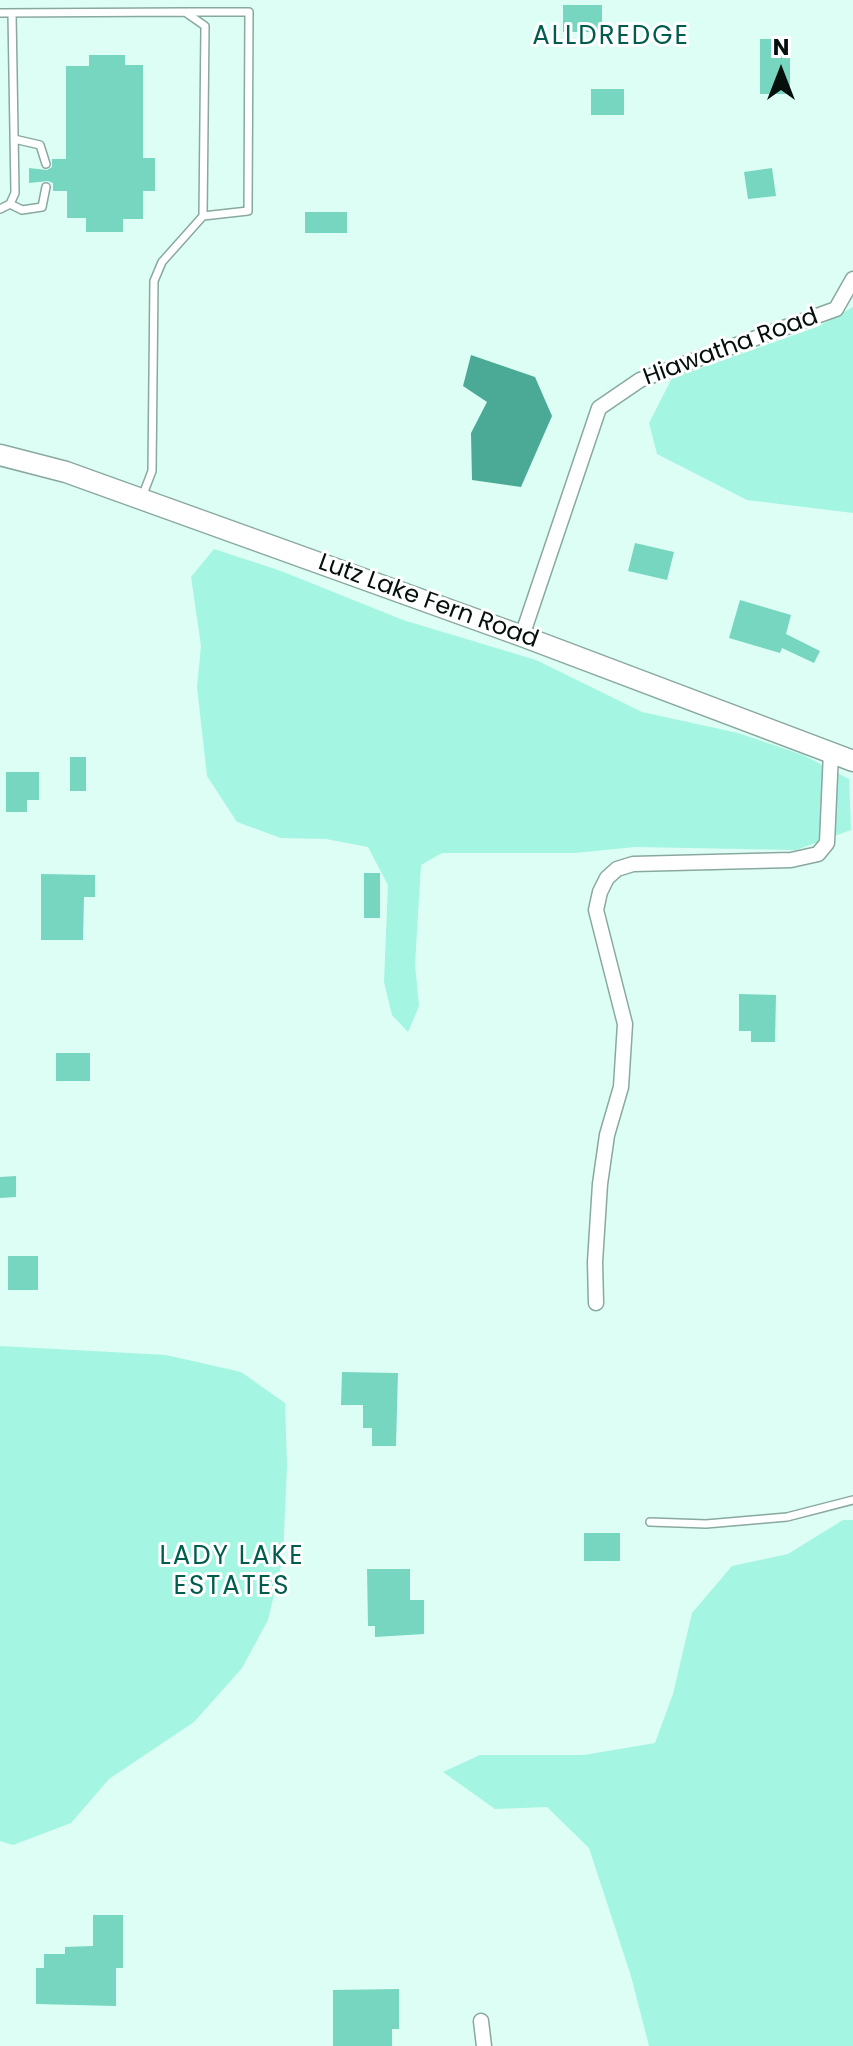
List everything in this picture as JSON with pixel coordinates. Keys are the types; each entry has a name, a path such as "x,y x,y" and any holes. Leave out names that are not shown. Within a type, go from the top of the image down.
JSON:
{"main road":[{"name":"Lutz Lake Fern Road","path":"0,455 66,472 522,636 853,761"}],"street":[{"name":"Hiawatha Road","path":"522,636 599,408 640,380 836,309 853,279"},
{"path":"596,1303 600,1184 607,1135 621,1087 625,1024 596,910 600,892 607,878 617,869 633,864 791,860 818,854 827,843 831,752"},
{"path":"481,2021 484,2046"}],"lane":[{"path":"141,499 152,471 154,281 162,262 203,216 205,26 185,12"},
{"path":"0,13 249,12 248,211 203,216"},
{"path":"0,209 10,204 15,193 12,13"},
{"path":"14,139 40,145 46,164"},
{"path":"10,204 22,210 42,207 46,187"},
{"path":"650,1522 706,1524 787,1517 853,1500"}],"shaded area":[{"path":"853,307 853,513 747,500 657,454 649,423 672,378 817,327"},
{"path":"471,355 535,377 552,416 521,487 472,480 471,433 487,402 463,386"},
{"path":"214,549 281,571 403,620 536,660 642,712 738,733 803,755 849,779 851,830 796,850 635,847 575,853 442,853 421,865 415,964 419,1006 408,1032 392,1015 384,982 388,885 368,847 326,839 281,838 237,822 207,776 197,687 201,646 191,577"},
{"path":"0,1346 166,1355 241,1372 285,1403 287,1465 283,1557 268,1620 242,1668 194,1722 109,1779 71,1823 13,1845 0,1841"},
{"path":"843,1520 853,1520 853,2046 649,2046 631,1976 589,1848 547,1807 495,1809 443,1772 480,1755 584,1755 655,1743 673,1694 692,1613 732,1566 788,1554"}],"building":[{"path":"563,5 602,5 602,32 563,32"},
{"path":"760,39 790,39 790,94 760,94"},
{"path":"89,55 125,55 125,65 143,65 143,158 155,158 155,191 143,191 143,219 123,219 123,232 86,232 86,218 67,218 67,191 53,191 53,183 48,181 29,183 29,168 47,170 52,167 52,159 66,159 66,66 89,66"},
{"path":"591,89 624,89 624,115 591,115"},
{"path":"772,168 776,196 748,199 744,172"},
{"path":"305,212 347,212 347,233 305,233"},
{"path":"635,543 674,552 667,580 628,571"},
{"path":"740,600 791,615 786,634 820,651 814,663 782,648 780,653 729,638"},
{"path":"70,757 86,757 86,791 70,791"},
{"path":"6,772 39,772 39,800 27,800 27,812 6,812"},
{"path":"364,873 380,873 380,918 364,918"},
{"path":"41,874 95,875 95,897 84,897 83,940 41,940"},
{"path":"739,994 776,995 775,1042 751,1042 751,1031 739,1031"},
{"path":"56,1053 90,1053 90,1081 56,1081"},
{"path":"16,1176 16,1197 0,1198 0,1177"},
{"path":"8,1256 38,1256 38,1290 8,1290"},
{"path":"342,1372 398,1373 396,1446 372,1446 372,1428 363,1428 363,1405 341,1405"},
{"path":"584,1533 620,1533 620,1561 584,1561"},
{"path":"367,1569 410,1569 410,1600 424,1600 424,1634 375,1637 375,1626 368,1626"},
{"path":"93,1915 123,1915 123,1968 116,1968 116,2006 36,2004 36,1968 44,1968 44,1954 65,1954 65,1947 93,1946"},
{"path":"399,1989 399,2029 392,2029 392,2046 333,2046 333,1990"}],"district":[{"name":"ALLDREDGE","path":"611,37"},
{"name":"LADY LAKE ESTATES","path":"232,1572"}]}
